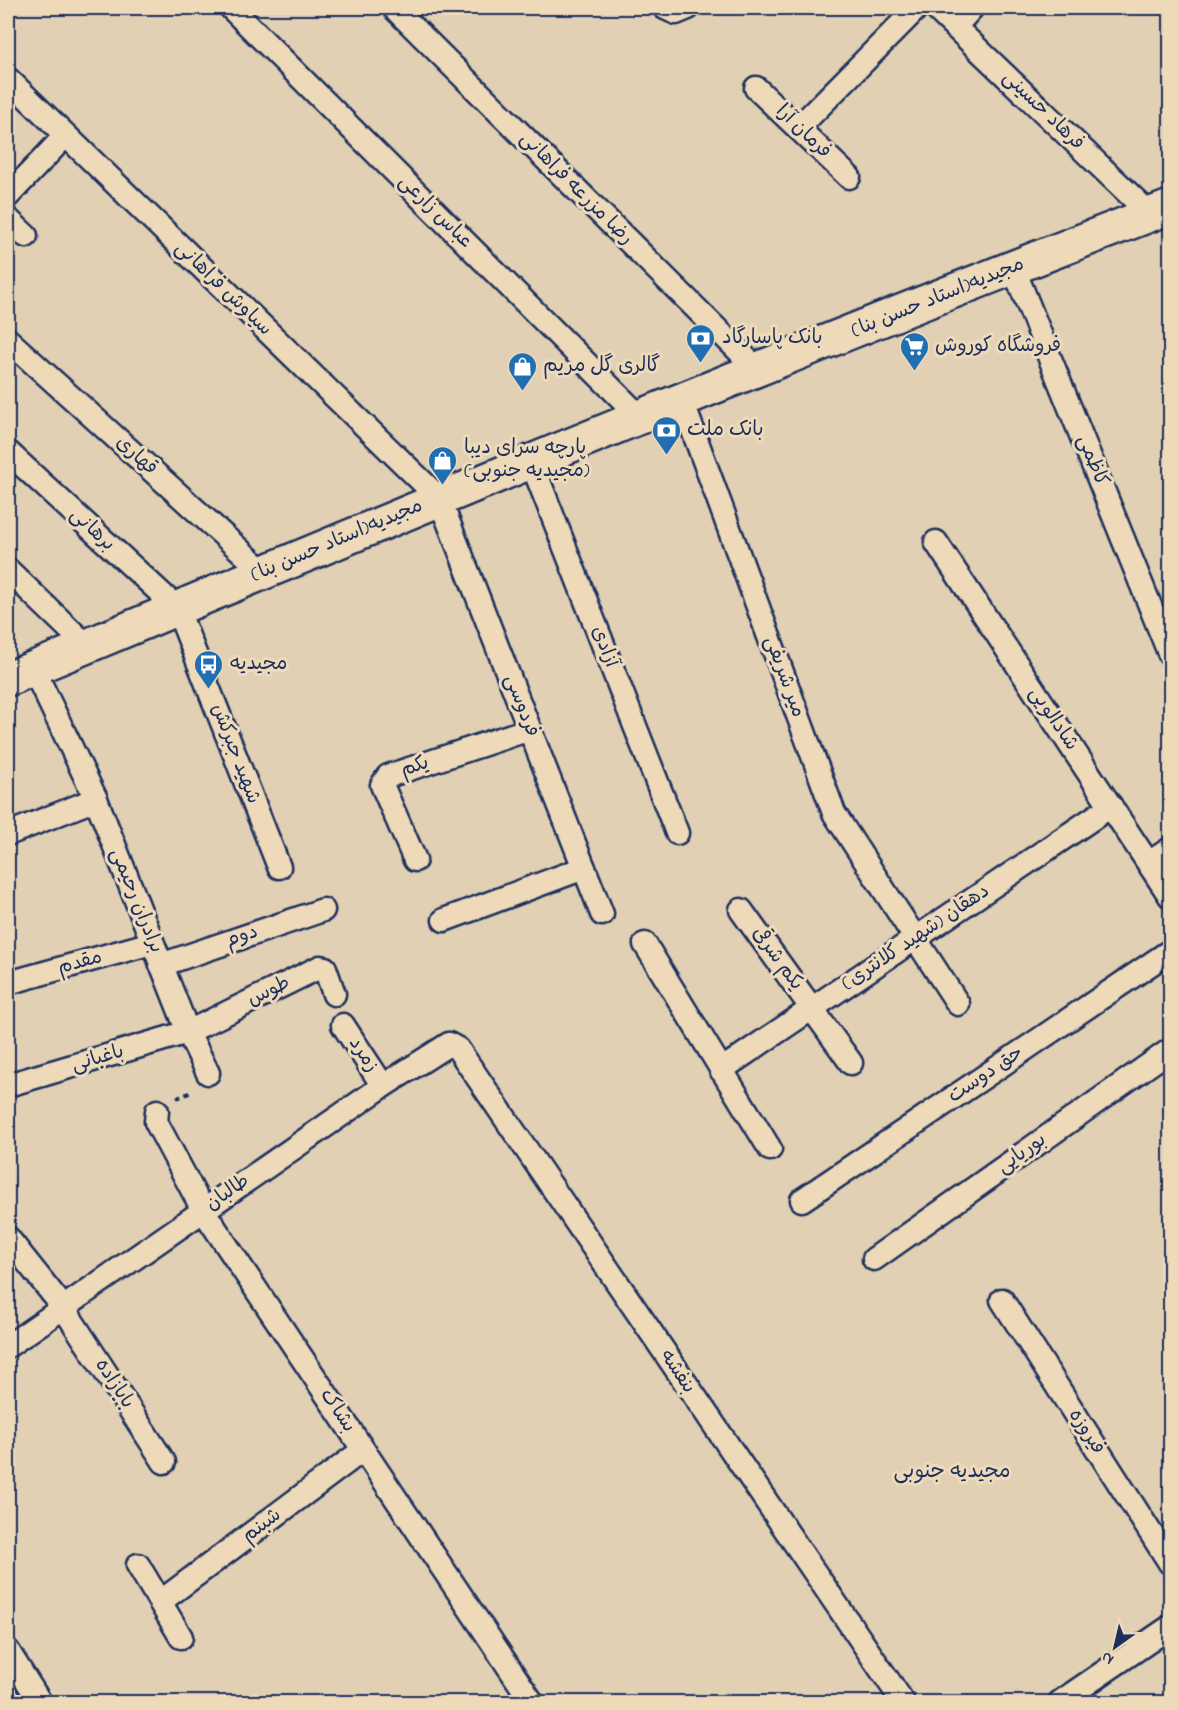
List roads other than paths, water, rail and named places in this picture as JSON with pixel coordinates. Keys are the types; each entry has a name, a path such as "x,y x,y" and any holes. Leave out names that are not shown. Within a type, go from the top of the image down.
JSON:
{"main road":[{"name":"مجیدیه(استاد حسن بنا)","path":"20,674 439,498 1013,267 1161,211"}],"street":[{"name":"عباس زارعی","path":"231,8 640,417"},
{"name":"رضا مزرعه فراهانی","path":"394,8 758,370"},
{"path":"799,127 917,8"},
{"name":"فرهاد حسینی","path":"935,8 1161,211"},
{"path":"955,27 972,8"},
{"name":"سیاوش فراهانی","path":"8,80 439,498"},
{"name":"فرمان آرا","path":"756,88 849,177"},
{"path":"8,196 65,136"},
{"path":"8,219 26,236"},
{"name":"کاظمی","path":"1013,267 1170,655"},
{"name":"قهاری","path":"8,340 264,572"},
{"name":"میر شریفی","path":"682,401 834,813 914,940 958,1004"},
{"name":"برهانی","path":"8,452 177,608"},
{"name":"آزادی","path":"531,461 677,834"},
{"name":"فردوسی","path":"439,498 602,914"},
{"name":"شادالویی","path":"936,542 1170,896"},
{"path":"8,570 87,646"},
{"name":"شهید جبرکش","path":"177,608 279,867"},
{"name":"برادران رحیمی","path":"20,674 96,799 188,1032 208,1073"},
{"name":"یکم","path":"415,860 382,785 384,780 388,776 530,729"},
{"path":"8,834 96,799"},
{"name":"دهقان (شهید کلانتری)","path":"721,1070 1111,806"},
{"path":"1149,863 1170,849"},
{"path":"444,920 584,868"},
{"name":"دوم","path":"161,965 323,910"},
{"name":"یکم شرقی","path":"741,910 851,1063"},
{"name":"مقدم","path":"8,983 152,943"},
{"path":"645,944 770,1149"},
{"name":"حق دوست","path":"802,1200 1170,951"},
{"name":"طوس","path":"188,1032 320,967 325,968 334,994"},
{"name":"زمرد","path":"343,1025 383,1086"},
{"name":"باغبانی","path":"8,1085 188,1032"},
{"name":"طالبان","path":"8,1346 383,1086 449,1044"},
{"name":"بنفشه","path":"449,1044 458,1049 903,1702"},
{"name":"بوریایی","path":"874,1258 1170,1050"},
{"name":"بشاک","path":"157,1111 156,1122 203,1210 532,1702"},
{"name":"بابازاده","path":"8,1238 63,1307 164,1462"},
{"name":"فیروزه","path":"1002,1300 1170,1563"},
{"name":"شبنم","path":"160,1602 363,1450"},
{"path":"138,1565 181,1637"},
{"path":"1060,1702 1170,1627"},
{"path":"8,1651 40,1702"}],"place":[{"name":"بانک پاسارگاد","path":"701,364"},
{"name":"فروشگاه کوروش","path":"914,372"},
{"name":"گالری گل مریم","path":"522,392"},
{"name":"بانک ملت","path":"666,456"},
{"name":"پارچه سرای دیبا (مجیدیه جنوبی)","path":"443,486"},
{"name":"مجیدیه","path":"209,690"}],"district":[{"name":"مجیدیه جنوبی","path":"952,1472"}]}
